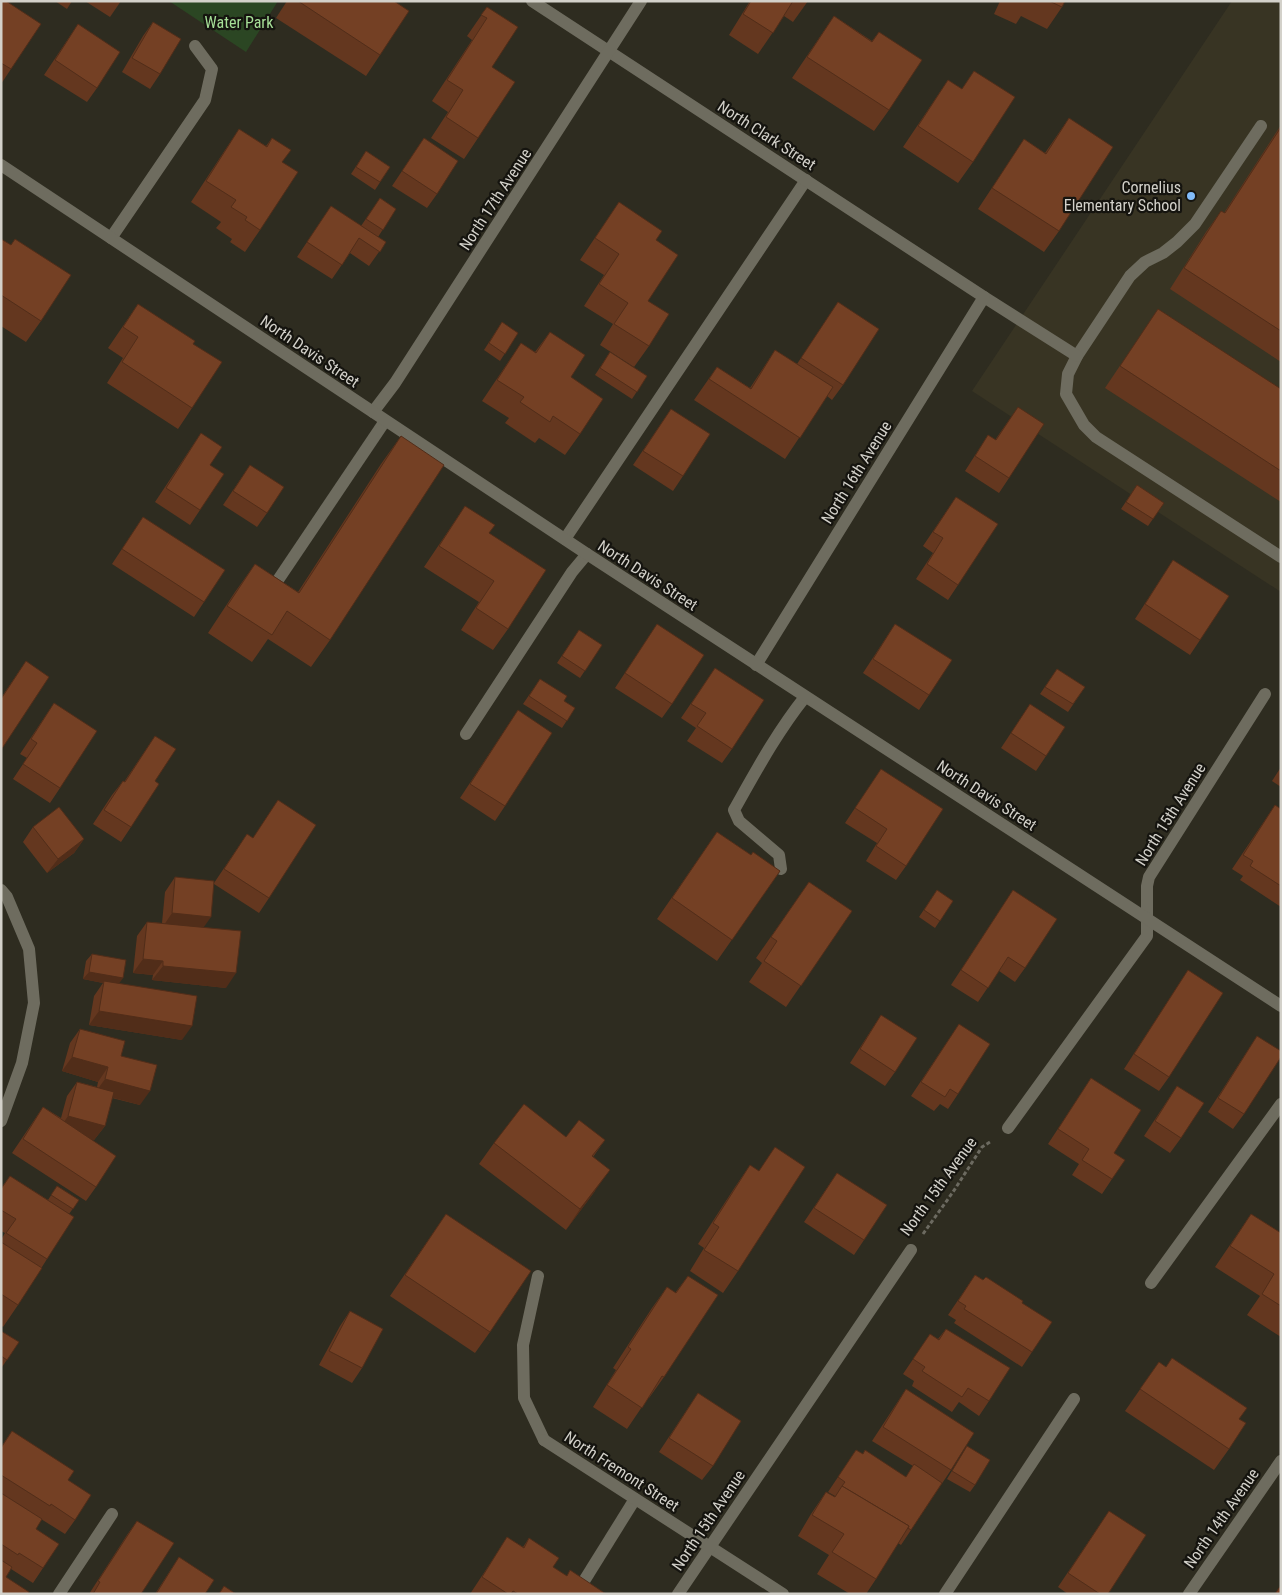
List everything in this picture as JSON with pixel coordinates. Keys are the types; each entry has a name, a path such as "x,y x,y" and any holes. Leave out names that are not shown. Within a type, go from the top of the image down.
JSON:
{"street":[{"name":"North Clark Street","path":"532,1 1077,356"},
{"name":"North 17th Avenue","path":"373,412 395,383 640,1"},
{"path":"111,238 205,100 212,70 195,46"},
{"path":"1261,126 1195,224 1177,242 1163,253 1145,262 1130,276 1077,356 1068,374 1066,394 1084,425 1096,437 1281,557"},
{"name":"North Davis Street","path":"1,165 386,422 1281,1006"},
{"path":"565,539 806,180"},
{"name":"North 16th Avenue","path":"756,665 984,297"},
{"path":"274,586 386,422"},
{"path":"466,734 572,572 587,554"},
{"name":"North 15th Avenue","path":"1008,1128 1147,936 1147,886 1150,877 1265,694"},
{"path":"781,869 779,855 739,821 734,810 772,742 805,697"},
{"path":"1,890 7,897 29,949 34,1003 22,1063 1,1121"},
{"path":"1151,1283 1281,1104"},
{"name":"North 15th Avenue","path":"678,1594 911,1250"},
{"name":"North Fremont Street","path":"538,1276 523,1346 524,1398 544,1440 783,1594"},
{"path":"945,1594 1074,1399"},
{"name":"North 14th Avenue","path":"1189,1594 1281,1461"},
{"path":"584,1581 635,1498"},
{"path":"60,1594 112,1514"}],"path":[{"name":"North 15th Avenue","path":"911,1250 954,1192 982,1147 1008,1128"}],"shaded area":[{"name":"Cornelius Elementary School","path":"1232,1 1281,1 1281,592 972,391"}],"green space":[{"name":"Water Park","path":"169,1 278,1 246,52"}],"building":[{"path":"1,1 6,1 41,24 11,69 1,63"},
{"path":"298,1 394,1 409,11 380,55"},
{"path":"751,1 793,1 773,33 743,14"},
{"path":"1049,1 1065,1 1062,7"},
{"path":"487,7 518,27 492,67 515,82 478,138 446,117 463,90 447,80 487,18 481,15"},
{"path":"834,16 872,42 879,32 922,60 889,110 807,57"},
{"path":"153,22 181,39 160,74 132,58"},
{"path":"78,24 120,52 97,88 55,60"},
{"path":"974,71 1015,97 973,162 918,126 948,80 962,89"},
{"path":"1069,118 1113,147 1059,231 992,188 1024,139 1046,154"},
{"path":"1281,127 1281,331 1184,268 1221,211 1225,213"},
{"path":"239,129 267,147 272,138 291,150 282,162 298,172 260,230 245,220 247,217 231,207 236,200 206,181"},
{"path":"424,138 458,161 437,194 402,171"},
{"path":"366,151 390,167 380,182 356,167"},
{"path":"380,198 396,209 383,230 366,219"},
{"path":"619,202 662,231 656,240 678,255 648,301 669,314 649,346 614,324 628,303 599,284 619,254 595,238"},
{"path":"331,206 386,242 380,252 359,238 342,265 307,242"},
{"path":"1,239 11,245 15,239 71,275 41,321 1,295"},
{"path":"838,302 879,329 843,385 801,358"},
{"path":"138,304 195,341 193,344 222,362 192,408 122,362 138,337 123,327"},
{"path":"1158,309 1281,389 1281,471 1120,366"},
{"path":"502,322 518,333 505,354 489,343"},
{"path":"550,332 585,355 571,377 603,399 580,434 553,416 550,422 520,402 524,397 497,380 521,343 536,353"},
{"path":"775,350 833,387 800,438 709,379 717,367 751,389"},
{"path":"610,352 647,376 637,392 600,368"},
{"path":"1018,407 1044,424 1009,478 975,456 988,435 996,440"},
{"path":"671,409 710,434 683,476 643,451"},
{"path":"201,433 222,447 210,465 224,474 200,510 166,488"},
{"path":"401,436 444,465 330,640 287,611 272,635 227,606 255,564 299,593"},
{"path":"250,465 284,487 267,513 233,491"},
{"path":"1137,485 1164,503 1153,519 1126,502"},
{"path":"956,497 998,524 958,585 927,564 943,538 933,532"},
{"path":"465,506 495,525 489,533 546,570 508,629 476,608 494,581 439,546"},
{"path":"143,517 225,570 204,602 122,549"},
{"path":"1173,560 1229,596 1200,640 1145,604"},
{"path":"657,624 704,655 672,704 625,673"},
{"path":"895,624 952,660 929,695 873,659"},
{"path":"579,630 602,645 585,671 562,656"},
{"path":"26,661 49,677 1,750 1,699"},
{"path":"715,668 764,700 732,749 697,726 706,713 691,704"},
{"path":"1057,669 1085,687 1073,704 1045,687"},
{"path":"540,679 567,696 564,701 575,708 567,721 529,696"},
{"path":"54,703 97,731 60,788 23,764 37,743 31,739"},
{"path":"1030,704 1065,727 1046,756 1011,733"},
{"path":"518,710 552,733 505,806 470,784"},
{"path":"155,736 176,749 155,781 159,784 131,827 104,810"},
{"path":"881,769 943,809 906,866 876,846 887,829 855,808"},
{"path":"278,800 316,825 269,898 224,869 247,834 253,838"},
{"path":"1275,805 1281,809 1281,886 1250,866 1253,861 1243,855"},
{"path":"59,807 84,839 58,859 33,827"},
{"path":"717,832 751,855 753,852 780,871 732,940 672,898"},
{"path":"175,877 214,881 211,917 172,913"},
{"path":"809,882 852,911 801,986 764,961 777,941 771,937"},
{"path":"937,890 953,901 940,921 924,910"},
{"path":"1013,890 1057,919 1025,968 1008,957 988,988 961,970"},
{"path":"147,922 241,931 236,973 163,966 163,961 143,959"},
{"path":"92,954 126,960 123,978 89,972"},
{"path":"1188,970 1223,993 1169,1077 1134,1054"},
{"path":"104,981 197,996 192,1026 99,1011"},
{"path":"881,1015 917,1038 895,1072 860,1049"},
{"path":"959,1024 990,1044 958,1094 950,1089 945,1097 921,1082"},
{"path":"80,1029 125,1041 121,1056 157,1065 150,1091 105,1079 108,1067 72,1057"},
{"path":"1257,1036 1281,1051 1281,1057 1244,1114 1218,1098"},
{"path":"1091,1078 1141,1110 1114,1153 1125,1160 1112,1179 1082,1160 1089,1149 1058,1129"},
{"path":"77,1082 114,1092 105,1126 68,1116"},
{"path":"1177,1086 1204,1103 1181,1138 1155,1121"},
{"path":"524,1104 566,1137 579,1120 605,1140 592,1156 610,1170 580,1209 494,1143"},
{"path":"43,1107 116,1156 96,1187 23,1139"},
{"path":"775,1147 805,1167 738,1271 704,1250 719,1227 713,1223 750,1165 759,1171"},
{"path":"837,1173 887,1205 864,1240 814,1208"},
{"path":"10,1176 74,1217 47,1259 6,1233 16,1219 1,1210 1,1189"},
{"path":"57,1186 79,1200 73,1209 51,1195"},
{"path":"446,1214 531,1271 490,1332 405,1275"},
{"path":"1251,1214 1281,1233 1281,1306 1262,1294 1274,1274 1230,1246"},
{"path":"1,1242 42,1268 18,1305 1,1294"},
{"path":"975,1275 983,1280 986,1277 1052,1322 1032,1352 964,1309 966,1306 958,1301"},
{"path":"688,1276 718,1295 642,1408 607,1385 631,1349 628,1347 667,1287 676,1293"},
{"path":"350,1311 383,1329 362,1368 329,1351"},
{"path":"946,1329 1010,1368 989,1401 968,1388 962,1397 922,1371 925,1367 913,1359 930,1334 939,1340"},
{"path":"1,1331 19,1342 7,1360 1,1356"},
{"path":"1172,1358 1247,1408 1239,1419 1246,1423 1229,1449 1140,1389 1159,1362 1166,1367"},
{"path":"906,1389 974,1433 951,1470 883,1427"},
{"path":"698,1393 741,1421 713,1466 669,1438"},
{"path":"12,1431 74,1471 68,1480 91,1495 75,1520 1,1475 1,1448"},
{"path":"967,1446 990,1460 975,1485 952,1471"},
{"path":"856,1450 863,1454 865,1450 906,1477 914,1464 942,1483 911,1530 908,1528 909,1526 842,1486 845,1482 838,1477"},
{"path":"842,1486 909,1526 876,1579 832,1552 844,1534 812,1515 826,1492 835,1497"},
{"path":"1,1493 42,1519 36,1529 59,1544 43,1568 1,1544"},
{"path":"1109,1511 1146,1535 1108,1594 1100,1594 1068,1573"},
{"path":"137,1521 174,1543 141,1594 93,1594 100,1582 98,1581"},
{"path":"507,1537 524,1548 529,1538 559,1558 553,1567 567,1576 570,1570 606,1594 518,1594 513,1591 511,1594 508,1594 482,1577"},
{"path":"179,1557 214,1580 205,1594 156,1594"},
{"path":"1,1560 12,1567 6,1577 29,1592 28,1594 1,1594"},
{"path":"1281,1585 1281,1594 1275,1594"},
{"path":"224,1586 236,1594 219,1594"}],"place":[{"name":"Cornelius Elementary School","path":"1191,196"}]}
